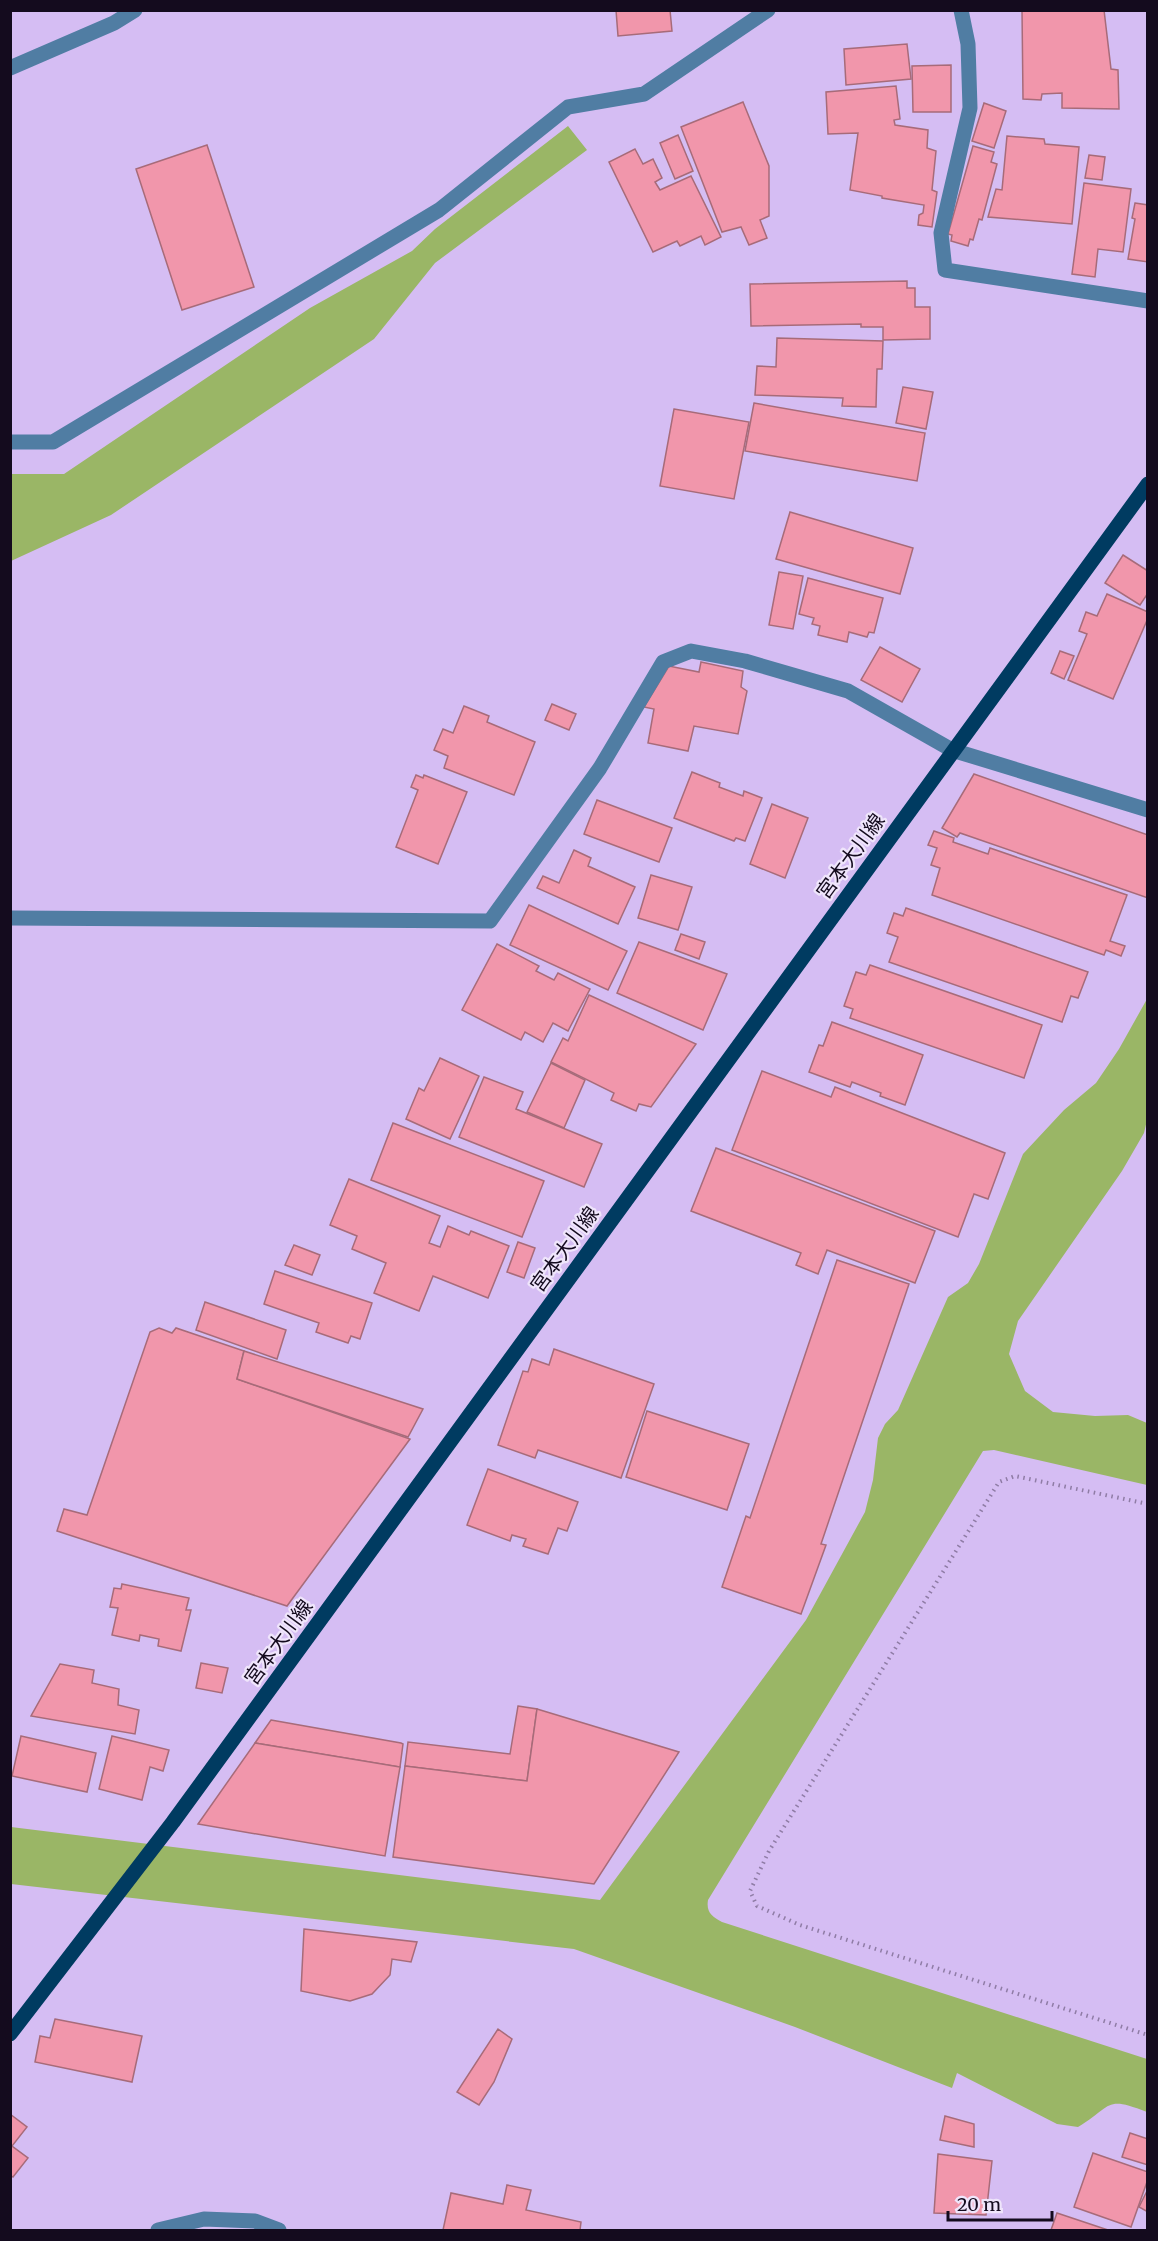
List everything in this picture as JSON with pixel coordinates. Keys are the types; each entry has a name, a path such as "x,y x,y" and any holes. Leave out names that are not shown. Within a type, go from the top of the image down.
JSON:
{"main road":[{"name":"宮本大川線","path":"10,2034 173,1822 1148,484"}],"street":[{"path":"10,68 114,23 135,10"},
{"path":"10,442 53,442 439,210 568,107 644,94 768,10"},
{"path":"961,10 968,44 970,108 941,233 945,270 1148,301"},
{"path":"10,918 490,921 600,768 663,662 691,651 745,661 848,691 952,750 1148,810"},
{"path":"158,2230 204,2219 255,2222 279,2230"}],"path":[{"path":"1148,1504 1015,1476 999,1482 769,1851 750,1891 757,1906 800,1925 1148,2035"}],"shaded area":[{"path":"568,126 587,150 435,263 374,339 111,515 11,561 11,474 64,474 310,308 412,251 435,229"},
{"path":"1147,999 1148,1116 1144,1133 1122,1171 1018,1321 1009,1354 1025,1391 1053,1412 1095,1416 1128,1415 1147,1423 1147,1485 994,1450 983,1451 708,1900 708,1908 710,1914 722,1922 1147,2059 1147,2112 1116,2104 1110,2105 1078,2127 1057,2124 957,2073 952,2088 795,2027 574,1949 11,1884 11,1827 600,1900 806,1620 865,1512 873,1480 878,1438 885,1424 898,1410 948,1297 968,1283 979,1264 1023,1154 1064,1110 1096,1083 1119,1049"}],"building":[{"path":"616,10 670,10 672,31 618,36"},
{"path":"1022,10 1104,10 1111,69 1118,70 1119,109 1062,108 1062,93 1042,94 1041,100 1023,99"},
{"path":"907,44 911,79 846,85 844,49"},
{"path":"951,65 951,112 913,112 912,66"},
{"path":"896,86 900,119 894,120 895,125 928,130 927,148 936,151 932,190 937,192 932,227 918,225 919,215 923,213 924,205 850,190 858,133 828,134 826,92"},
{"path":"743,102 769,166 769,216 760,220 767,238 749,245 741,227 722,232 681,127"},
{"path":"984,103 1006,111 994,148 972,141"},
{"path":"678,135 693,171 675,179 660,143"},
{"path":"1007,136 1044,139 1045,144 1079,147 1072,224 988,217 996,189 1002,190"},
{"path":"207,145 254,287 182,310 136,169"},
{"path":"973,146 994,152 991,162 997,164 982,220 979,219 973,240 970,239 968,246 951,241 952,235 948,234"},
{"path":"635,149 643,164 653,159 662,178 655,182 660,190 691,176 721,237 705,245 701,236 680,246 677,241 653,252 609,162"},
{"path":"1089,155 1105,157 1102,180 1085,178"},
{"path":"1084,183 1131,189 1123,252 1098,249 1095,277 1072,274"},
{"path":"1135,203 1148,205 1148,262 1128,259 1135,219 1132,218"},
{"path":"907,281 907,288 915,288 915,307 930,307 930,339 883,340 883,327 861,327 861,324 751,326 750,284"},
{"path":"777,338 883,341 882,369 877,369 876,407 842,406 843,398 755,395 757,366 776,367"},
{"path":"903,387 933,392 926,429 896,423"},
{"path":"754,403 925,433 917,481 745,451"},
{"path":"674,409 749,422 734,499 660,486"},
{"path":"790,512 913,548 900,594 776,559"},
{"path":"1123,555 1148,571 1148,593 1140,605 1105,583"},
{"path":"779,572 803,576 793,629 769,625"},
{"path":"808,578 883,598 874,633 869,632 867,637 849,632 847,642 818,635 820,626 812,624 814,618 799,614"},
{"path":"1107,594 1148,612 1148,618 1113,699 1068,680 1087,634 1079,631 1086,612 1097,616"},
{"path":"880,647 920,669 902,702 861,680"},
{"path":"1060,651 1074,656 1064,679 1051,673"},
{"path":"701,662 743,671 741,687 747,691 738,734 694,726 688,751 648,743 654,709 644,707 669,666 699,672"},
{"path":"552,704 576,714 569,730 545,720"},
{"path":"464,706 489,716 487,722 535,742 514,795 444,768 448,756 434,750 443,729 453,733"},
{"path":"692,772 720,783 719,787 743,796 744,791 762,798 745,841 736,838 734,841 674,818"},
{"path":"974,774 1148,835 1148,898 960,833 957,837 942,828"},
{"path":"416,775 423,778 424,775 467,792 438,864 396,847 418,790 411,787"},
{"path":"597,800 672,828 659,862 584,834"},
{"path":"772,804 808,818 785,878 750,864"},
{"path":"934,831 954,838 953,842 988,854 990,848 1127,895 1110,941 1125,946 1121,956 1106,950 1104,955 932,895 940,868 931,865 937,848 928,845"},
{"path":"574,850 591,858 588,866 635,887 618,924 537,888 543,876 559,883"},
{"path":"651,875 692,887 678,930 638,918"},
{"path":"529,905 627,951 608,990 510,945"},
{"path":"906,908 1088,972 1078,998 1071,996 1062,1022 889,962 898,937 887,933 894,913 903,916"},
{"path":"681,934 705,942 699,959 675,950"},
{"path":"639,942 727,974 703,1030 617,993"},
{"path":"497,944 539,966 536,971 554,980 558,973 590,989 568,1031 553,1023 543,1042 525,1032 521,1040 462,1010"},
{"path":"870,965 1042,1025 1024,1078 850,1018 853,1009 844,1006 856,972 866,975"},
{"path":"589,995 696,1044 651,1107 639,1104 636,1111 611,1100 614,1093 551,1062 563,1038 568,1041"},
{"path":"832,1022 923,1055 905,1105 852,1082 850,1087 809,1072 819,1045 823,1046"},
{"path":"440,1058 479,1076 450,1139 406,1119 419,1088 424,1091"},
{"path":"551,1063 585,1080 564,1128 527,1112"},
{"path":"762,1071 831,1097 835,1087 1005,1153 988,1199 974,1194 958,1237 732,1150"},
{"path":"484,1077 523,1092 516,1109 602,1144 584,1187 459,1137"},
{"path":"393,1123 544,1181 522,1237 371,1180"},
{"path":"716,1148 935,1231 915,1283 827,1250 818,1274 796,1265 801,1253 691,1211"},
{"path":"349,1179 440,1216 429,1243 440,1247 448,1226 469,1235 471,1231 509,1246 488,1298 433,1276 419,1311 374,1293 386,1263 352,1249 357,1236 330,1225"},
{"path":"518,1242 535,1248 524,1278 507,1272"},
{"path":"294,1245 320,1255 312,1275 285,1265"},
{"path":"837,1260 909,1284 821,1544 826,1545 801,1614 722,1587 746,1516 750,1518"},
{"path":"275,1271 372,1303 360,1339 351,1336 348,1343 316,1332 319,1323 264,1304"},
{"path":"205,1302 286,1330 277,1359 196,1330"},
{"path":"159,1328 172,1333 176,1328 244,1351 237,1379 410,1439 287,1606 57,1531 64,1509 87,1515 150,1332"},
{"path":"554,1349 654,1384 621,1478 538,1450 535,1458 498,1445 523,1371 528,1372 532,1359 549,1365"},
{"path":"244,1351 423,1409 408,1437 237,1379"},
{"path":"647,1411 749,1444 727,1510 626,1477"},
{"path":"488,1469 578,1502 567,1531 558,1528 548,1554 523,1546 526,1539 512,1535 510,1541 467,1525"},
{"path":"122,1584 189,1598 186,1610 191,1610 181,1651 158,1646 159,1639 140,1635 139,1641 112,1635 118,1608 110,1607 114,1588 121,1589"},
{"path":"201,1663 228,1668 222,1693 196,1688"},
{"path":"60,1664 94,1670 92,1683 119,1689 118,1705 139,1710 135,1734 31,1716"},
{"path":"518,1706 537,1709 527,1781 405,1766 408,1742 510,1754"},
{"path":"537,1709 679,1752 594,1884 393,1857 405,1766 527,1781"},
{"path":"271,1720 401,1743 403,1744 400,1767 255,1743"},
{"path":"21,1736 96,1753 87,1792 12,1776"},
{"path":"112,1736 169,1750 163,1771 150,1767 142,1800 99,1789"},
{"path":"255,1743 400,1767 385,1856 198,1824"},
{"path":"304,1929 417,1942 411,1962 392,1959 390,1975 372,1994 350,2001 301,1991"},
{"path":"55,2019 142,2036 132,2082 35,2062 40,2036 50,2038"},
{"path":"498,2029 512,2039 494,2082 479,2105 457,2092"},
{"path":"10,2114 27,2127 12,2146 28,2158 13,2177 10,2175"},
{"path":"945,2116 974,2124 974,2147 940,2140"},
{"path":"1130,2133 1148,2139 1148,2165 1122,2157"},
{"path":"1093,2153 1148,2172 1148,2179 1131,2227 1074,2207"},
{"path":"938,2154 992,2161 986,2215 934,2213"},
{"path":"507,2185 531,2190 526,2210 581,2222 580,2230 443,2230 451,2193 503,2204"},
{"path":"1148,2189 1148,2212 1139,2207"},
{"path":"1057,2213 1108,2230 1051,2230"}]}
